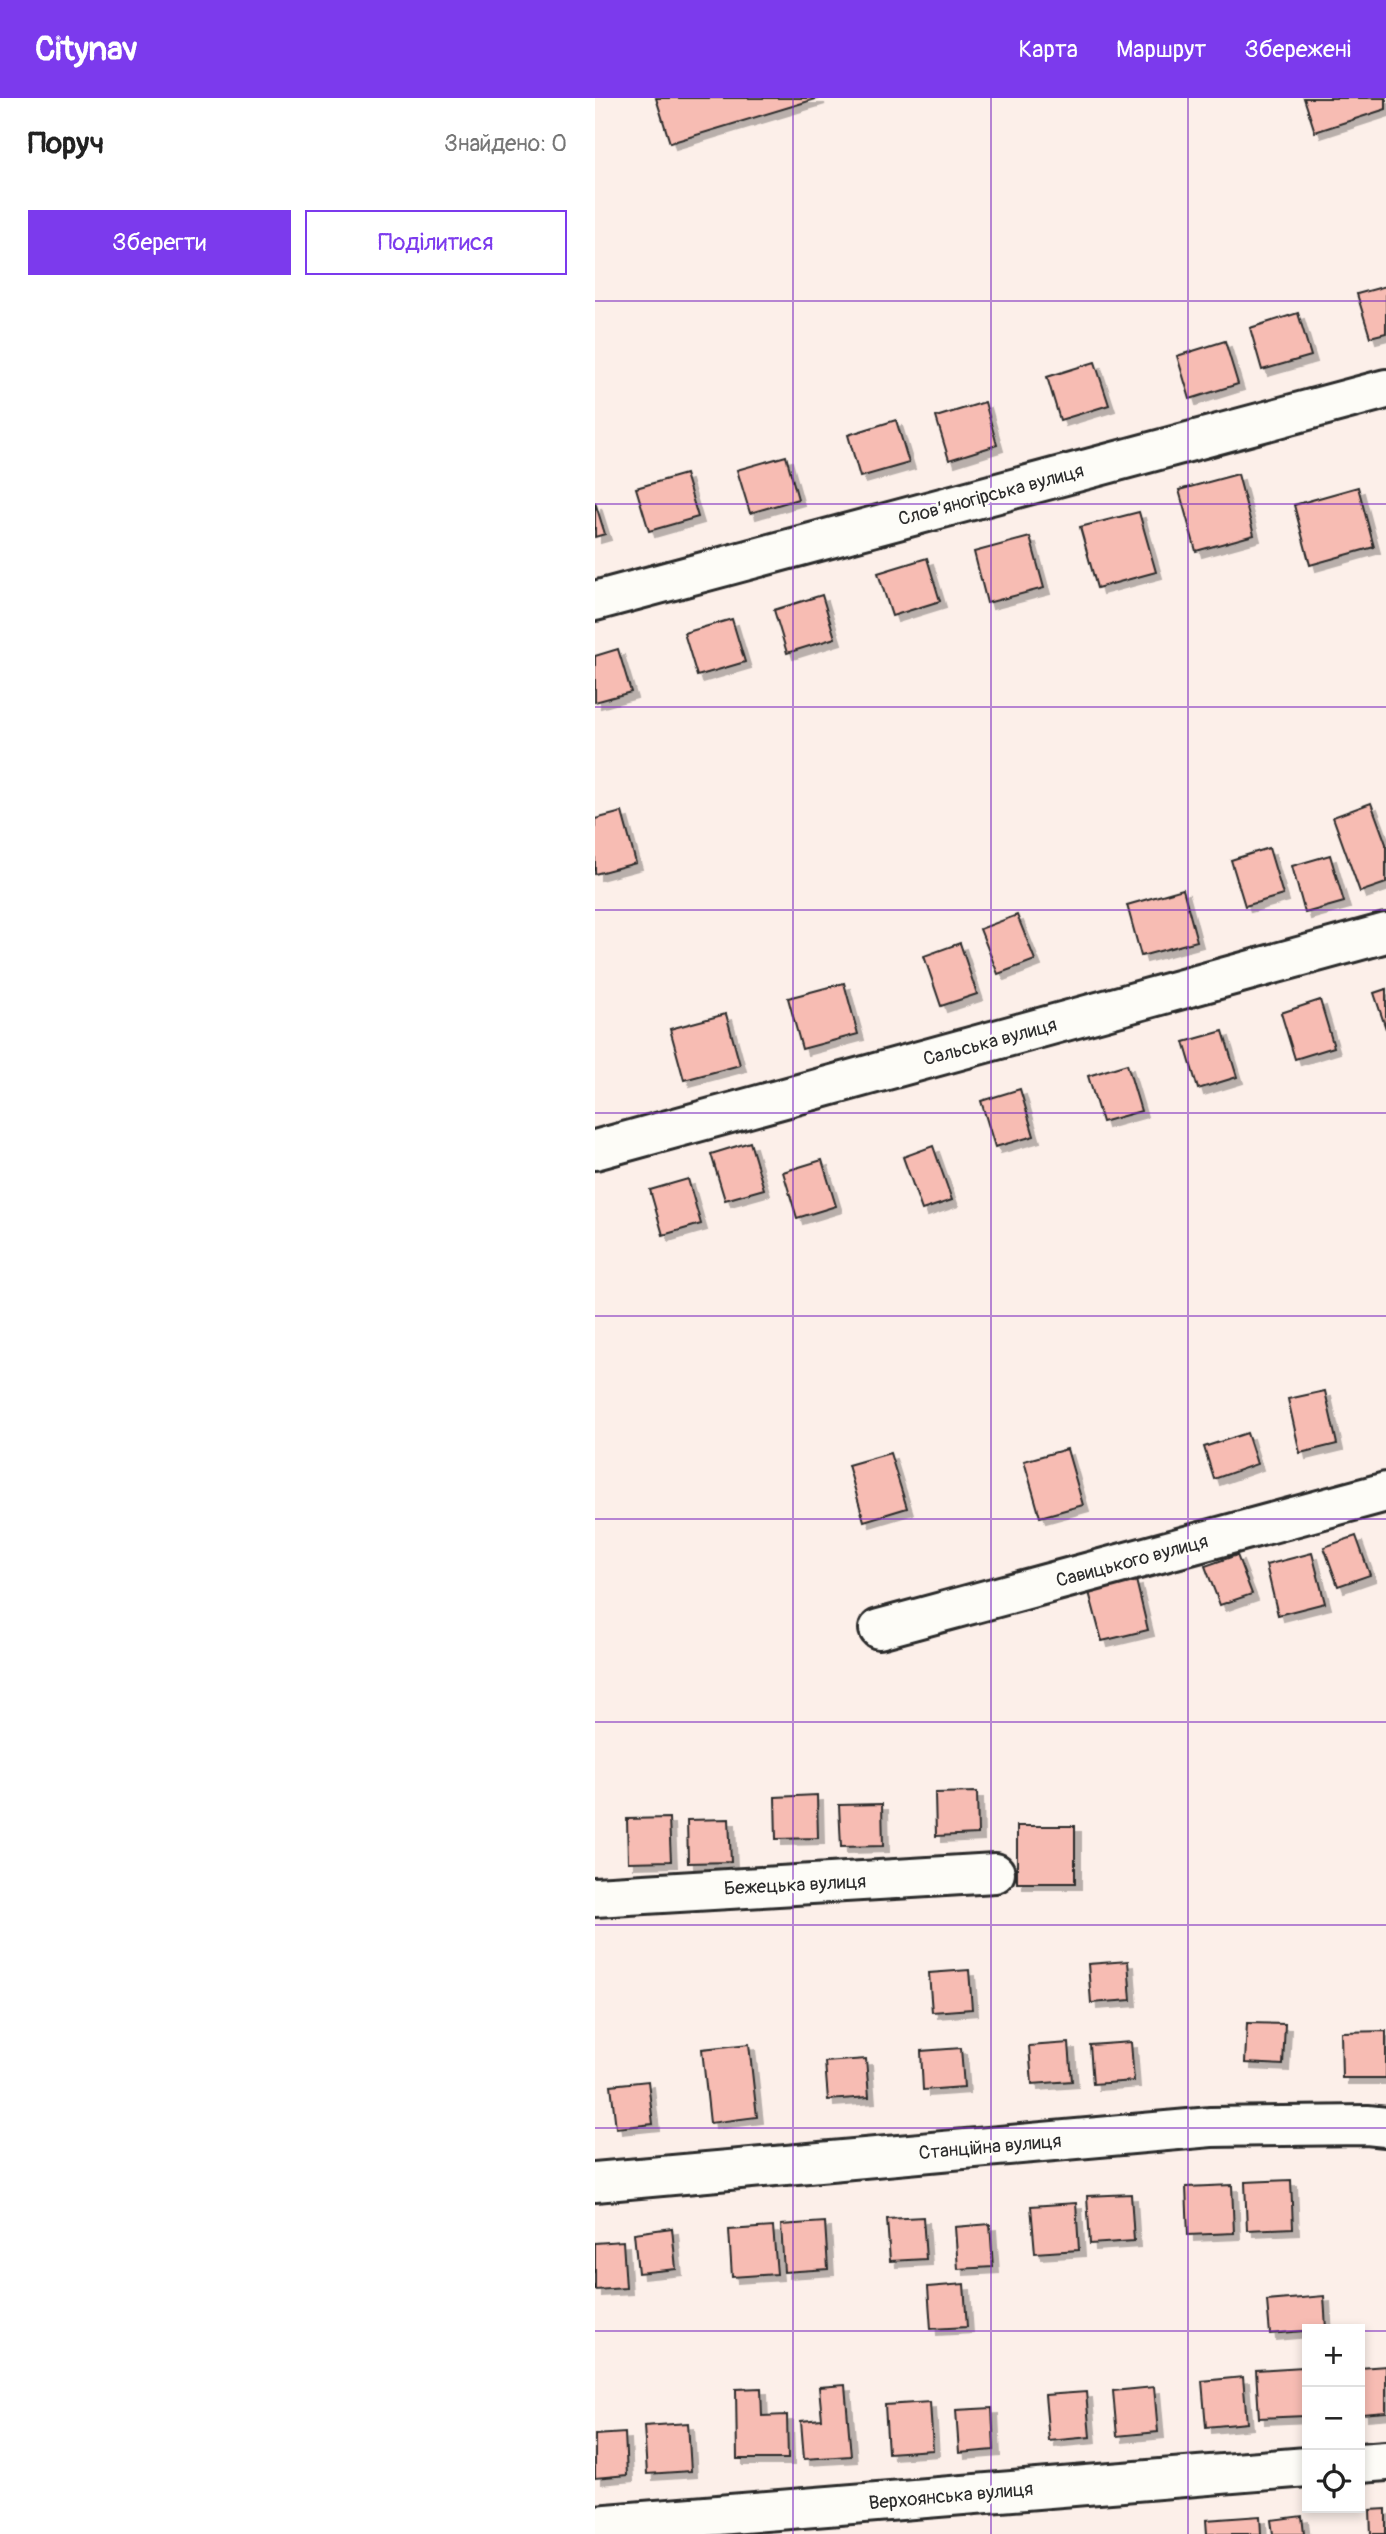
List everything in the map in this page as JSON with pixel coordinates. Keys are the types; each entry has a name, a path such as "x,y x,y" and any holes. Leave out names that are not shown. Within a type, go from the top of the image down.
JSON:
{"street":[{"name":"Слов’яногірська вулиця","path":"595,601 1386,389"},
{"name":"Сальська вулиця","path":"597,1140 1386,933"},
{"name":"Савицького вулиця","path":"879,1629 1386,1492"},
{"name":"Бежецька вулиця","path":"595,1897 996,1873"},
{"name":"Станційна вулиця","path":"595,2182 1211,2127 1386,2127"},
{"path":"1365,2462 1386,2460"},
{"name":"Верхоянська вулиця","path":"595,2525 1302,2467"}],"building":[{"path":"656,98 819,98 670,143"},
{"path":"1304,98 1386,98 1386,109 1315,132"},
{"path":"1386,286 1386,333 1370,337 1357,294"},
{"path":"1298,313 1311,356 1262,370 1250,328"},
{"path":"1225,341 1238,384 1190,399 1177,356"},
{"path":"1095,362 1109,405 1060,420 1047,377"},
{"path":"985,402 997,445 949,460 936,417"},
{"path":"896,420 909,463 860,477 848,435"},
{"path":"786,456 798,499 750,513 737,470"},
{"path":"685,474 698,517 649,531 636,488"},
{"path":"1238,474 1254,535 1196,551 1179,490"},
{"path":"1358,487 1374,547 1310,565 1294,505"},
{"path":"595,502 605,534 595,537"},
{"path":"1139,512 1156,572 1097,588 1080,527"},
{"path":"1030,537 1044,588 987,603 974,552"},
{"path":"927,558 940,601 892,616 878,573"},
{"path":"822,595 835,638 787,653 774,610"},
{"path":"732,619 745,662 697,676 684,633"},
{"path":"618,649 631,692 595,702 595,656"},
{"path":"1371,803 1386,844 1386,883 1360,892 1333,817"},
{"path":"622,812 636,863 595,874 595,819"},
{"path":"1269,848 1283,895 1245,906 1231,860"},
{"path":"1330,855 1344,902 1305,913 1292,866"},
{"path":"1183,889 1197,941 1141,956 1127,905"},
{"path":"1017,915 1035,960 998,974 980,929"},
{"path":"960,943 977,994 941,1006 924,956"},
{"path":"844,983 858,1034 802,1049 788,998"},
{"path":"1386,989 1386,1029 1374,993"},
{"path":"1320,1000 1334,1047 1295,1059 1281,1013"},
{"path":"726,1014 740,1065 684,1080 670,1029"},
{"path":"1223,1031 1237,1077 1198,1089 1184,1042"},
{"path":"1127,1064 1141,1111 1102,1122 1088,1076"},
{"path":"1020,1089 1034,1136 995,1147 981,1101"},
{"path":"750,1142 764,1189 725,1200 711,1154"},
{"path":"933,1146 952,1200 922,1210 903,1157"},
{"path":"822,1160 836,1206 797,1218 783,1172"},
{"path":"688,1179 701,1224 663,1235 650,1190"},
{"path":"1325,1391 1337,1444 1300,1453 1288,1399"},
{"path":"1247,1433 1257,1464 1214,1479 1204,1447"},
{"path":"1067,1449 1083,1505 1040,1517 1024,1461"},
{"path":"890,1453 907,1508 864,1521 848,1465"},
{"path":"1356,1536 1370,1575 1338,1586 1324,1547"},
{"path":"1312,1553 1325,1603 1278,1615 1266,1565"},
{"path":"1237,1555 1252,1594 1220,1605 1205,1566"},
{"path":"1136,1580 1148,1630 1102,1641 1089,1592"},
{"path":"977,1792 978,1834 936,1836 935,1793"},
{"path":"817,1795 818,1838 776,1839 775,1797"},
{"path":"882,1804 883,1846 841,1847 839,1805"},
{"path":"669,1818 671,1861 628,1862 627,1819"},
{"path":"729,1819 731,1862 688,1863 687,1820"},
{"path":"1017,1826 1075,1826 1075,1883 1017,1883"},
{"path":"1128,1961 1131,2000 1091,2003 1088,1964"},
{"path":"969,1970 972,2009 932,2012 929,1973"},
{"path":"1247,2023 1285,2024 1283,2065 1245,2063"},
{"path":"1386,2031 1386,2078 1342,2078 1341,2032"},
{"path":"1131,2042 1134,2081 1093,2084 1090,2045"},
{"path":"1069,2043 1072,2081 1032,2084 1029,2046"},
{"path":"749,2044 757,2117 710,2123 702,2049"},
{"path":"961,2048 964,2087 923,2090 921,2051"},
{"path":"866,2059 869,2097 828,2100 825,2062"},
{"path":"648,2081 653,2124 616,2128 611,2085"},
{"path":"1291,2180 1293,2228 1247,2230 1245,2182"},
{"path":"1232,2185 1234,2233 1188,2235 1186,2187"},
{"path":"1131,2194 1134,2241 1090,2244 1087,2196"},
{"path":"1076,2203 1079,2250 1035,2253 1031,2206"},
{"path":"923,2217 926,2259 890,2261 887,2219"},
{"path":"825,2222 828,2269 784,2272 781,2225"},
{"path":"990,2224 993,2267 958,2269 955,2227"},
{"path":"773,2227 777,2274 732,2277 729,2230"},
{"path":"672,2228 676,2269 638,2273 634,2233"},
{"path":"623,2241 626,2288 595,2290 595,2243"},
{"path":"964,2284 967,2327 931,2329 928,2287"},
{"path":"1324,2296 1326,2324 1302,2324 1302,2331 1270,2334 1267,2301"},
{"path":"1386,2366 1386,2412 1365,2414 1365,2368"},
{"path":"1302,2367 1302,2416 1259,2418 1256,2370"},
{"path":"1243,2377 1247,2423 1206,2427 1202,2381"},
{"path":"845,2385 851,2456 804,2459 801,2421 822,2419 819,2387"},
{"path":"1154,2387 1158,2432 1117,2436 1113,2391"},
{"path":"761,2388 762,2416 787,2415 788,2459 737,2459 736,2389"},
{"path":"1086,2392 1090,2437 1049,2441 1045,2395"},
{"path":"930,2402 933,2450 888,2453 885,2405"},
{"path":"992,2408 994,2450 959,2453 956,2410"},
{"path":"688,2423 691,2471 647,2474 644,2426"},
{"path":"625,2433 627,2475 595,2478 595,2435"},
{"path":"1386,2509 1386,2534 1371,2534 1370,2510"},
{"path":"1260,2516 1261,2534 1207,2534 1206,2520"},
{"path":"1302,2516 1304,2534 1273,2534 1271,2520"}]}
